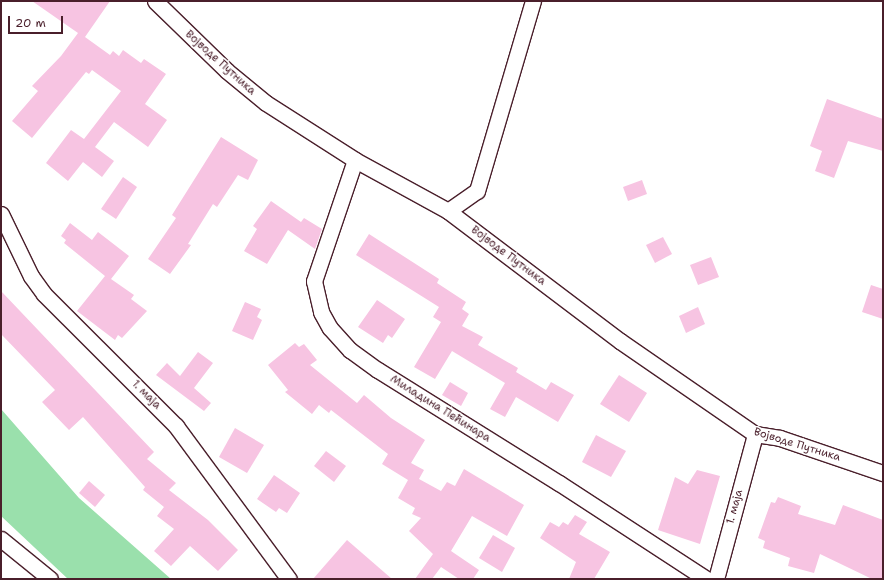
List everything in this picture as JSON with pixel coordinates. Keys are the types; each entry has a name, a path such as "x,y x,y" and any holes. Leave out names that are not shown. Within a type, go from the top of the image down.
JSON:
{"street":[{"name":"Војводе Путника","path":"155,1 246,88 355,160 448,211 620,340 755,434 780,438 883,473"},
{"path":"448,211 477,191 533,1"},
{"name":"Миладина Пећинара","path":"355,160 314,281 320,312 330,328 350,350 378,370 559,482 706,579"},
{"name":"1. маја","path":"1,214 31,276 44,294 176,426 289,579"},
{"name":"1. маја","path":"716,579 755,434"},
{"path":"1,539 50,579"}],"green space":[{"path":"1,409 79,498 171,579 68,579 1,516"}],"building":[{"path":"32,1 110,1 85,37 110,55 113,51 119,56 123,50 141,63 144,59 166,74 145,104 167,120 148,147 114,122 95,147 114,161 102,177 83,162 68,181 46,163 71,130 84,139 121,91 92,70 89,74 86,72 32,138 12,121 38,91 32,86 61,56 78,33"},
{"path":"827,99 883,119 883,151 848,141 834,178 815,171 822,151 810,146"},
{"path":"221,137 258,160 248,180 238,175 217,207 213,204 188,244 191,245 170,274 148,259 176,218 172,215"},
{"path":"123,177 137,187 116,219 101,209"},
{"path":"642,180 647,194 628,201 623,187"},
{"path":"271,201 301,222 304,218 322,229 315,249 288,230 267,264 244,251 257,229 253,226"},
{"path":"70,223 92,240 98,232 129,256 111,279 134,295 131,299 147,311 122,338 118,335 115,340 77,311 105,276 64,243 66,240 61,236"},
{"path":"369,234 439,279 437,283 466,302 462,309 469,314 462,326 483,337 478,345 518,368 516,372 546,390 551,382 574,395 558,422 516,397 505,417 490,409 505,383 452,351 435,379 414,367 441,322 433,317 439,307 356,255"},
{"path":"663,237 672,254 655,263 646,245"},
{"path":"711,257 719,277 698,285 690,265"},
{"path":"871,285 883,289 883,319 862,312"},
{"path":"1,291 154,452 147,459 176,483 169,490 208,520 238,550 218,571 190,546 171,566 154,551 174,529 157,516 164,507 143,490 145,487 83,417 69,430 42,402 55,390 1,334"},
{"path":"377,300 405,319 392,338 388,335 383,343 358,327"},
{"path":"245,302 261,309 257,317 262,320 253,340 232,331"},
{"path":"698,307 705,324 686,333 679,316"},
{"path":"295,343 299,347 304,344 317,360 310,365 357,403 364,395 391,418 425,440 411,463 424,470 419,479 441,491 447,482 455,486 464,469 524,505 507,536 472,516 451,551 479,570 473,579 459,579 441,567 432,579 415,579 433,554 409,531 421,518 412,514 415,508 398,498 408,480 382,464 388,454 331,410 329,413 319,405 312,414 285,392 288,390 268,365"},
{"path":"198,352 213,363 194,388 211,403 204,411 156,375 167,363 180,376"},
{"path":"619,375 647,393 629,422 600,404"},
{"path":"450,382 468,393 461,406 442,395"},
{"path":"235,428 264,445 247,473 219,457"},
{"path":"596,435 626,451 611,477 582,462"},
{"path":"326,451 346,466 334,482 314,466"},
{"path":"697,470 720,476 700,544 658,530 675,477 688,484"},
{"path":"274,475 300,493 287,513 279,508 276,512 257,499"},
{"path":"89,481 105,495 95,507 79,493"},
{"path":"778,497 801,506 798,514 835,525 843,505 883,520 883,579 872,579 820,554 814,573 788,566 790,558 763,548 765,541 758,538 771,502 775,503"},
{"path":"575,515 587,522 579,534 610,552 594,579 569,579 576,562 540,538 550,522 559,527 563,522 568,525"},
{"path":"493,535 515,548 502,572 479,558"},
{"path":"347,540 392,579 313,579"}]}
